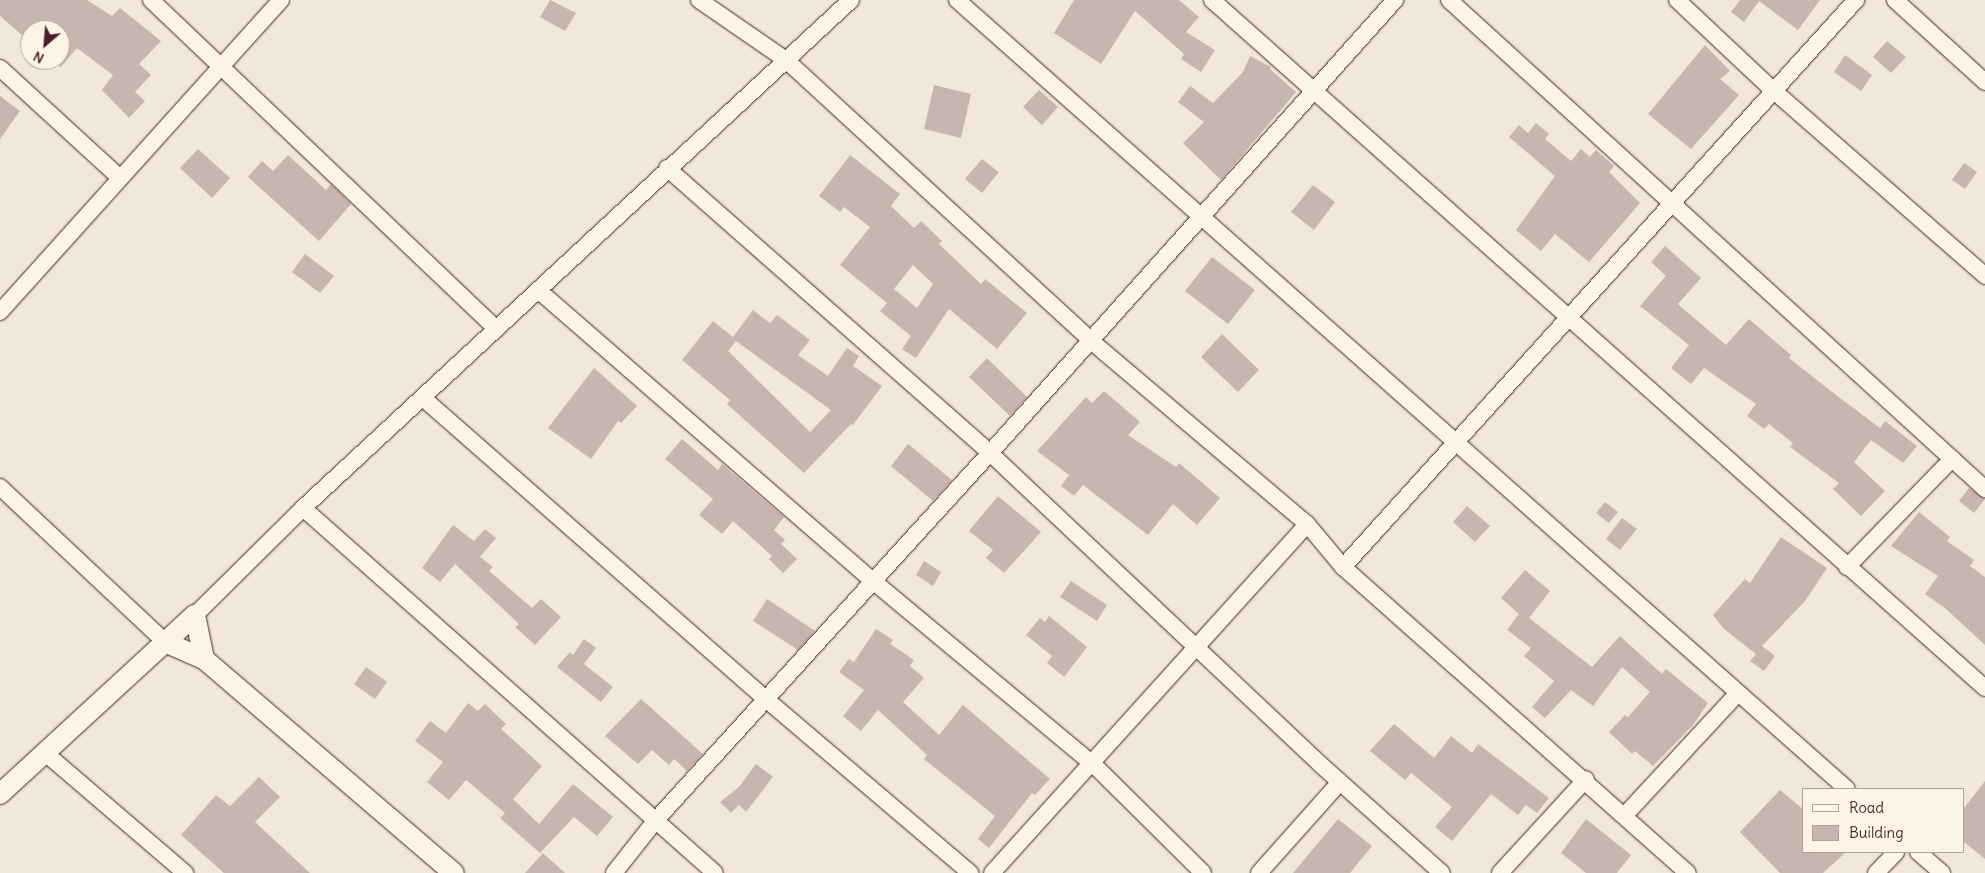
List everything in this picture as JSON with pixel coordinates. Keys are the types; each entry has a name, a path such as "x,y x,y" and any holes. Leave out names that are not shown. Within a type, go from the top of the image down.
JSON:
{"street":[{"path":"151,0 497,329"},
{"path":"3,302 281,0"},
{"path":"699,0 786,60 1090,340 1307,524 1343,568 1586,779 1688,873"},
{"path":"0,794 195,615 303,508 497,329 667,168 851,0"},
{"path":"957,0 1847,788"},
{"path":"1212,0 1568,320 1985,688"},
{"path":"614,873 655,821 990,454 1200,216 1395,0"},
{"path":"1449,0 1674,202 1985,489"},
{"path":"1677,0 1774,91 1985,276"},
{"path":"1343,568 1856,0"},
{"path":"1894,0 1985,82"},
{"path":"0,68 119,177"},
{"path":"667,168 990,454 1198,646 1340,782 1442,873"},
{"path":"538,290 873,581 1094,764 1203,873"},
{"path":"423,398 767,700 970,873"},
{"path":"1847,567 1952,459"},
{"path":"0,487 165,642 204,659 454,873"},
{"path":"303,508 716,873"},
{"path":"992,873 1094,764 1307,524"},
{"path":"195,615 204,659"},
{"path":"1625,815 1738,693"},
{"path":"44,752 185,873"},
{"path":"1500,873 1586,779"},
{"path":"1260,873 1340,782"},
{"path":"1876,873 1895,853"},
{"path":"1919,853 1942,873"}],"building":[{"path":"0,0 87,0 112,16 120,8 161,41 139,64 151,75 135,92 145,101 129,118 102,90 113,75 77,48 70,56 70,20 20,20 20,33 0,16"},
{"path":"550,0 576,13 565,31 540,17"},
{"path":"1074,0 1179,0 1199,17 1186,32 1215,50 1201,72 1181,59 1184,54 1135,11 1101,64 1054,33"},
{"path":"1740,0 1820,0 1798,30 1759,1 1744,22 1731,12"},
{"path":"1887,41 1906,57 1891,73 1873,57"},
{"path":"1705,45 1730,71 1720,79 1739,95 1691,149 1648,114"},
{"path":"1845,55 1872,75 1861,91 1834,72"},
{"path":"1250,56 1271,67 1270,69 1296,92 1221,180 1183,143 1204,122 1178,102 1190,86 1213,103 1243,72"},
{"path":"934,85 971,94 961,138 924,129"},
{"path":"1039,90 1058,107 1042,125 1023,107"},
{"path":"0,96 20,111 0,139"},
{"path":"1536,123 1549,134 1545,139 1571,161 1581,149 1590,157 1596,150 1614,166 1609,172 1640,203 1589,262 1555,234 1541,251 1516,230 1555,176 1509,137 1519,125 1528,133"},
{"path":"198,149 230,178 212,198 180,168"},
{"path":"288,155 326,190 331,184 351,204 319,241 248,177 262,161 273,171"},
{"path":"850,155 900,194 891,206 914,228 921,221 942,241 939,244 981,284 985,279 1027,313 997,349 949,309 916,358 902,349 911,336 880,311 887,303 840,265 870,227 844,207 840,212 819,196","holes":["913,265 933,284 917,308 894,289"]},
{"path":"982,159 999,172 982,193 965,179"},
{"path":"1964,163 1977,172 1965,189 1952,180"},
{"path":"1313,185 1335,202 1314,230 1291,212"},
{"path":"1665,246 1701,278 1678,304 1726,345 1749,319 1791,355 1789,358 1836,395 1880,428 1885,421 1917,446 1903,463 1871,440 1854,462 1885,491 1861,516 1833,489 1839,483 1790,447 1793,443 1769,424 1764,429 1747,416 1756,404 1704,368 1691,384 1671,368 1689,345 1640,306 1666,276 1651,262"},
{"path":"305,254 334,276 320,293 292,272"},
{"path":"1212,257 1255,290 1228,324 1185,291"},
{"path":"753,310 770,323 777,315 810,340 798,355 828,376 847,348 859,356 853,366 882,386 853,425 851,424 804,473 727,404 730,400 682,360 713,321 733,337","holes":["736,341 831,410 810,432 728,351"]},
{"path":"1222,334 1259,370 1238,392 1201,357"},
{"path":"987,358 1027,397 1010,416 969,377"},
{"path":"594,368 637,406 621,423 618,421 591,459 548,428"},
{"path":"1104,391 1140,422 1128,435 1176,467 1179,463 1220,498 1197,525 1173,504 1148,535 1083,485 1074,496 1061,486 1069,475 1037,451 1086,397 1092,403"},
{"path":"682,439 718,470 722,464 784,517 774,530 785,540 781,544 797,559 783,573 769,559 772,556 733,521 722,534 699,515 713,499 665,459"},
{"path":"908,444 952,480 933,501 891,466"},
{"path":"1969,488 1985,499 1974,513 1959,501"},
{"path":"998,496 1041,532 1004,573 986,558 993,550 969,531"},
{"path":"1605,502 1618,512 1609,523 1596,513"},
{"path":"1467,506 1490,526 1475,542 1453,522"},
{"path":"1919,512 1950,537 1947,541 1974,560 1970,566 1985,577 1985,645 1946,609 1925,594 1938,576 1891,546"},
{"path":"1622,518 1637,529 1620,550 1606,539"},
{"path":"453,525 474,541 485,529 496,538 480,557 493,567 489,571 532,608 541,599 561,617 535,645 515,627 519,624 455,564 440,582 422,568"},
{"path":"1781,537 1827,568 1805,601 1762,646 1775,656 1764,671 1750,661 1756,654 1724,629 1713,615 1745,579 1750,583"},
{"path":"924,561 941,572 933,586 916,575"},
{"path":"1525,570 1550,591 1529,618 1592,667 1620,636 1662,674 1666,669 1708,703 1693,725 1653,766 1635,751 1632,754 1609,732 1625,715 1628,717 1650,692 1622,667 1593,706 1571,690 1545,718 1532,707 1554,681 1524,656 1531,648 1507,630 1519,614 1501,598"},
{"path":"1071,581 1107,605 1097,621 1060,597"},
{"path":"767,599 815,631 798,650 753,621"},
{"path":"1049,616 1087,647 1064,677 1047,663 1052,656 1026,635 1040,618 1045,622"},
{"path":"876,629 893,640 890,644 914,660 910,666 924,678 903,702 939,735 963,705 1050,779 1035,795 1032,793 989,848 978,839 995,816 924,759 927,755 878,710 861,731 843,716 864,690 839,672 849,659 854,662"},
{"path":"584,639 596,648 584,664 613,687 601,702 557,667 570,652 573,655"},
{"path":"366,667 387,682 375,699 354,684"},
{"path":"641,699 703,754 687,771 674,759 669,765 652,750 638,764 605,736"},
{"path":"468,703 478,711 485,704 506,724 501,729 542,766 513,799 539,824 573,784 613,817 597,836 574,817 540,853 500,818 505,813 466,780 449,800 427,782 443,762 415,741 430,721 446,733"},
{"path":"1394,724 1434,758 1451,736 1472,753 1478,744 1549,798 1537,813 1526,805 1518,815 1491,794 1452,841 1435,827 1452,807 1411,773 1405,780 1370,751"},
{"path":"756,764 773,777 746,812 739,805 731,813 720,802 739,787"},
{"path":"259,777 280,797 255,822 310,873 224,873 181,835 216,795 230,806"},
{"path":"1985,781 1985,859 1965,843 1965,807"},
{"path":"1780,790 1802,808 1802,853 1845,853 1823,873 1780,873 1740,832"},
{"path":"1338,819 1372,846 1350,873 1293,873"},
{"path":"1586,819 1631,855 1617,873 1586,873 1561,853"},
{"path":"543,853 565,873 525,873"}]}
